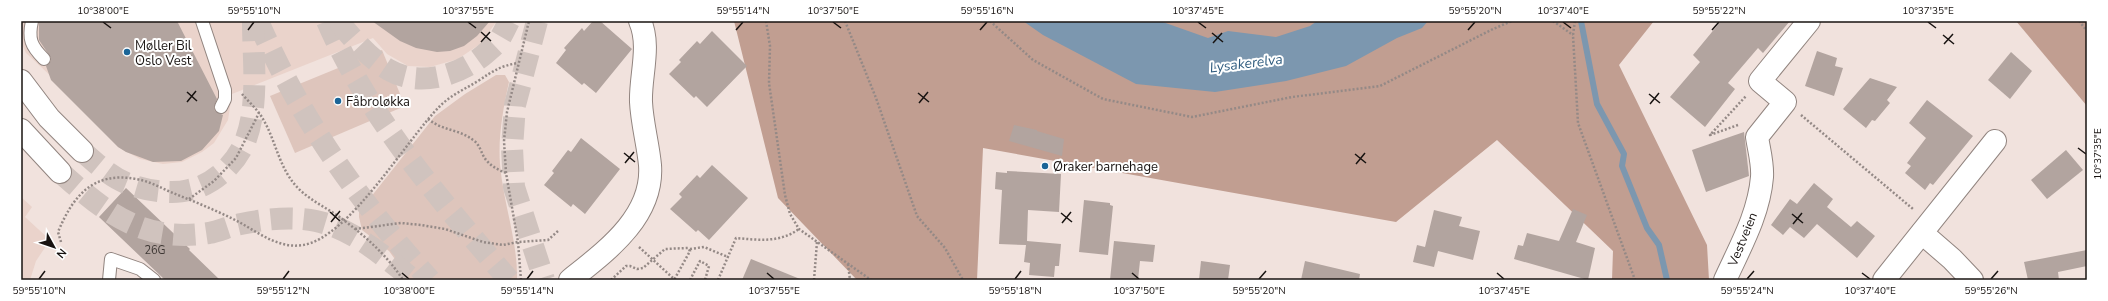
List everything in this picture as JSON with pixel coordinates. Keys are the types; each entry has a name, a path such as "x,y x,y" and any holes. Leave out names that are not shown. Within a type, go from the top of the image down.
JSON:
{"main road":[{"path":"570,280 600,257 621,236 636,215 644,199 650,167 641,103 644,41 640,21"},
{"path":"1757,137 1784,102 1760,81 1809,21"},
{"path":"21,81 49,118 82,151"},
{"path":"21,130 60,172"},
{"name":"Vestveien","path":"1725,280 1748,231 1757,202 1762,177 1757,137"},
{"path":"1884,280 1996,141"},
{"path":"1926,228 1972,280"}],"lane":[{"path":"32,21 29,35 33,46 44,60"},
{"path":"202,21 221,75 225,99 221,107"},
{"path":"108,280 112,259 140,269 154,280"}],"path":[{"path":"521,280 518,242 506,173 504,141 507,112 529,21"},
{"path":"766,21 770,46 769,82 785,195 790,214 799,229 871,280"},
{"path":"845,21 876,98 917,216 945,248 963,280"},
{"path":"990,21 1033,60 1103,99 1192,117 1292,97 1380,86 1493,28 1512,21"},
{"path":"1553,21 1573,35"},
{"path":"1575,21 1573,35 1578,123 1635,280"},
{"path":"2079,21 2087,31"},
{"path":"61,242 58,232 65,214 75,199 94,183 108,178 137,179 188,199 284,245 313,244 356,210 428,119 442,104 461,90 502,65 518,63"},
{"path":"221,75 230,80 264,120 288,177 303,193 355,229 377,247 394,266 403,280"},
{"path":"1757,137 1742,124 1710,136 1760,81"},
{"path":"1784,102 1926,228"},
{"path":"188,199 219,177 236,158 259,113"},
{"path":"428,119 442,129 468,136 476,141 486,160 494,167 506,173"},
{"path":"355,229 401,223 445,229 494,244 548,240 558,231"},
{"path":"718,280 736,238 766,241 792,234 799,229"},
{"path":"814,280 817,241"},
{"path":"611,280 626,266 641,269 668,248 704,248 728,257"},
{"path":"646,253 674,279 690,249"},
{"path":"690,280 700,261 709,266 704,280"},
{"path":"848,264 850,280"}],"shaded area":[{"path":"21,21 497,21 480,44 458,59 430,67 408,66 387,54 373,38 232,94 228,120 214,143 202,152 182,162 163,164 140,159 118,147 55,80 26,53 21,42"},
{"path":"734,21 1654,21 1619,65 1707,245 1709,280 1612,280 1613,251 1497,140 1396,222 983,148 977,280 857,280 778,198"},
{"path":"2016,21 2087,21 2087,106"},
{"name":"Fåbroløkka","path":"382,50 405,106 295,153 270,96"},
{"path":"496,75 505,75 509,82 502,123 500,164 504,193 513,236 517,265 517,280 410,280 389,251 362,230 359,212 435,116 465,94"},
{"path":"21,197 32,207 25,217 50,240 36,261 30,280 21,280"}],"water":[{"name":"Lysakerelva","path":"1023,21 1160,21 1208,38 1228,31 1276,37 1310,26 1317,21 1428,21 1422,28 1397,38 1346,66 1286,81 1215,92 1136,84 1043,35"}],"building":[{"path":"39,21 177,21 217,99 214,107 215,111 223,115 219,131 202,150 181,161 153,162 126,152 118,147 51,80 46,66 51,61 51,58 39,40"},
{"path":"372,21 490,21 477,36 464,46 450,51 437,52 416,48 400,41"},
{"path":"593,21 600,21 632,49 596,93 584,83 582,85 556,63 566,50 564,48 582,28 584,31"},
{"path":"1721,21 1790,21 1763,53 1758,48 1728,83 1735,89 1705,127 1670,97 1700,62 1693,55"},
{"path":"712,31 747,66 707,107 696,96 694,98 669,74 681,62 679,60 697,41 700,44"},
{"path":"1817,51 1837,58 1835,66 1843,68 1834,96 1805,86"},
{"path":"2011,52 2032,71 2010,99 1988,80"},
{"path":"1870,78 1897,87 1887,100 1890,103 1875,121 1872,120 1866,128 1843,109"},
{"path":"1927,100 1973,136 1933,185 1930,183 1925,190 1905,173 1911,166 1907,163 1926,138 1909,123"},
{"path":"1014,125 1037,130 1064,139 1062,156 1009,141"},
{"path":"1744,132 1749,176 1706,192 1692,150"},
{"path":"581,138 620,169 585,214 573,204 571,207 544,185 554,173 552,171 568,150 571,152"},
{"path":"2066,150 2083,170 2047,199 2031,180"},
{"path":"712,165 748,198 709,240 698,230 696,232 670,209 682,197 679,194 697,175 700,178"},
{"path":"1007,171 1061,174 1059,212 1028,210 1027,241 1061,244 1059,266 1055,266 1054,277 1029,275 1030,263 1024,262 1026,245 999,244 1002,190 995,189 996,172 1007,173"},
{"path":"1814,183 1833,199 1827,207 1851,227 1857,221 1875,236 1857,258 1817,224 1804,238 1790,227 1783,235 1771,225 1790,199 1797,204"},
{"path":"126,188 220,280 165,280 99,217"},
{"path":"1084,200 1110,203 1110,205 1113,206 1108,255 1079,252"},
{"path":"1573,209 1587,215 1576,242 1595,248 1588,280 1514,259 1518,245 1523,246 1527,233 1559,241"},
{"path":"1434,210 1462,217 1459,226 1480,231 1473,260 1438,251 1434,267 1413,262 1417,245 1425,247"},
{"path":"1114,241 1155,245 1153,262 1140,261 1138,280 1110,280"},
{"path":"2087,250 2087,266 2058,272 2059,280 2028,280 2024,262"},
{"path":"751,259 800,279 800,280 742,280"},
{"path":"1201,261 1230,265 1228,280 1199,280"},
{"path":"1305,261 1360,274 1359,280 1301,280"}],"waterway":[{"path":"1581,21 1597,104 1624,154 1622,166 1647,228 1659,245 1667,280"}],"tunnel":[{"path":"82,151 114,177 133,186 149,190 166,192 189,190 207,183 224,172 242,148 246,139 253,111 253,21"},
{"path":"258,21 293,92 333,158 379,220 430,280"},
{"path":"327,21 344,57 385,125 433,189 509,280"},
{"path":"338,21 355,41 382,65 401,75 414,78 427,78 452,73 476,61 498,42 509,21"},
{"path":"537,21 515,105 512,148 514,187 544,280"},
{"path":"60,172 93,200 110,212 127,222 145,229 164,233 186,235 209,233 250,222 288,218 307,219 330,225 356,237 380,253 414,280"}],"place":[{"name":"Møller Bil Oslo Vest","path":"127,52"},
{"name":"Fåbroløkka","path":"338,101"},
{"name":"Øraker barnehage","path":"1045,166"}]}
